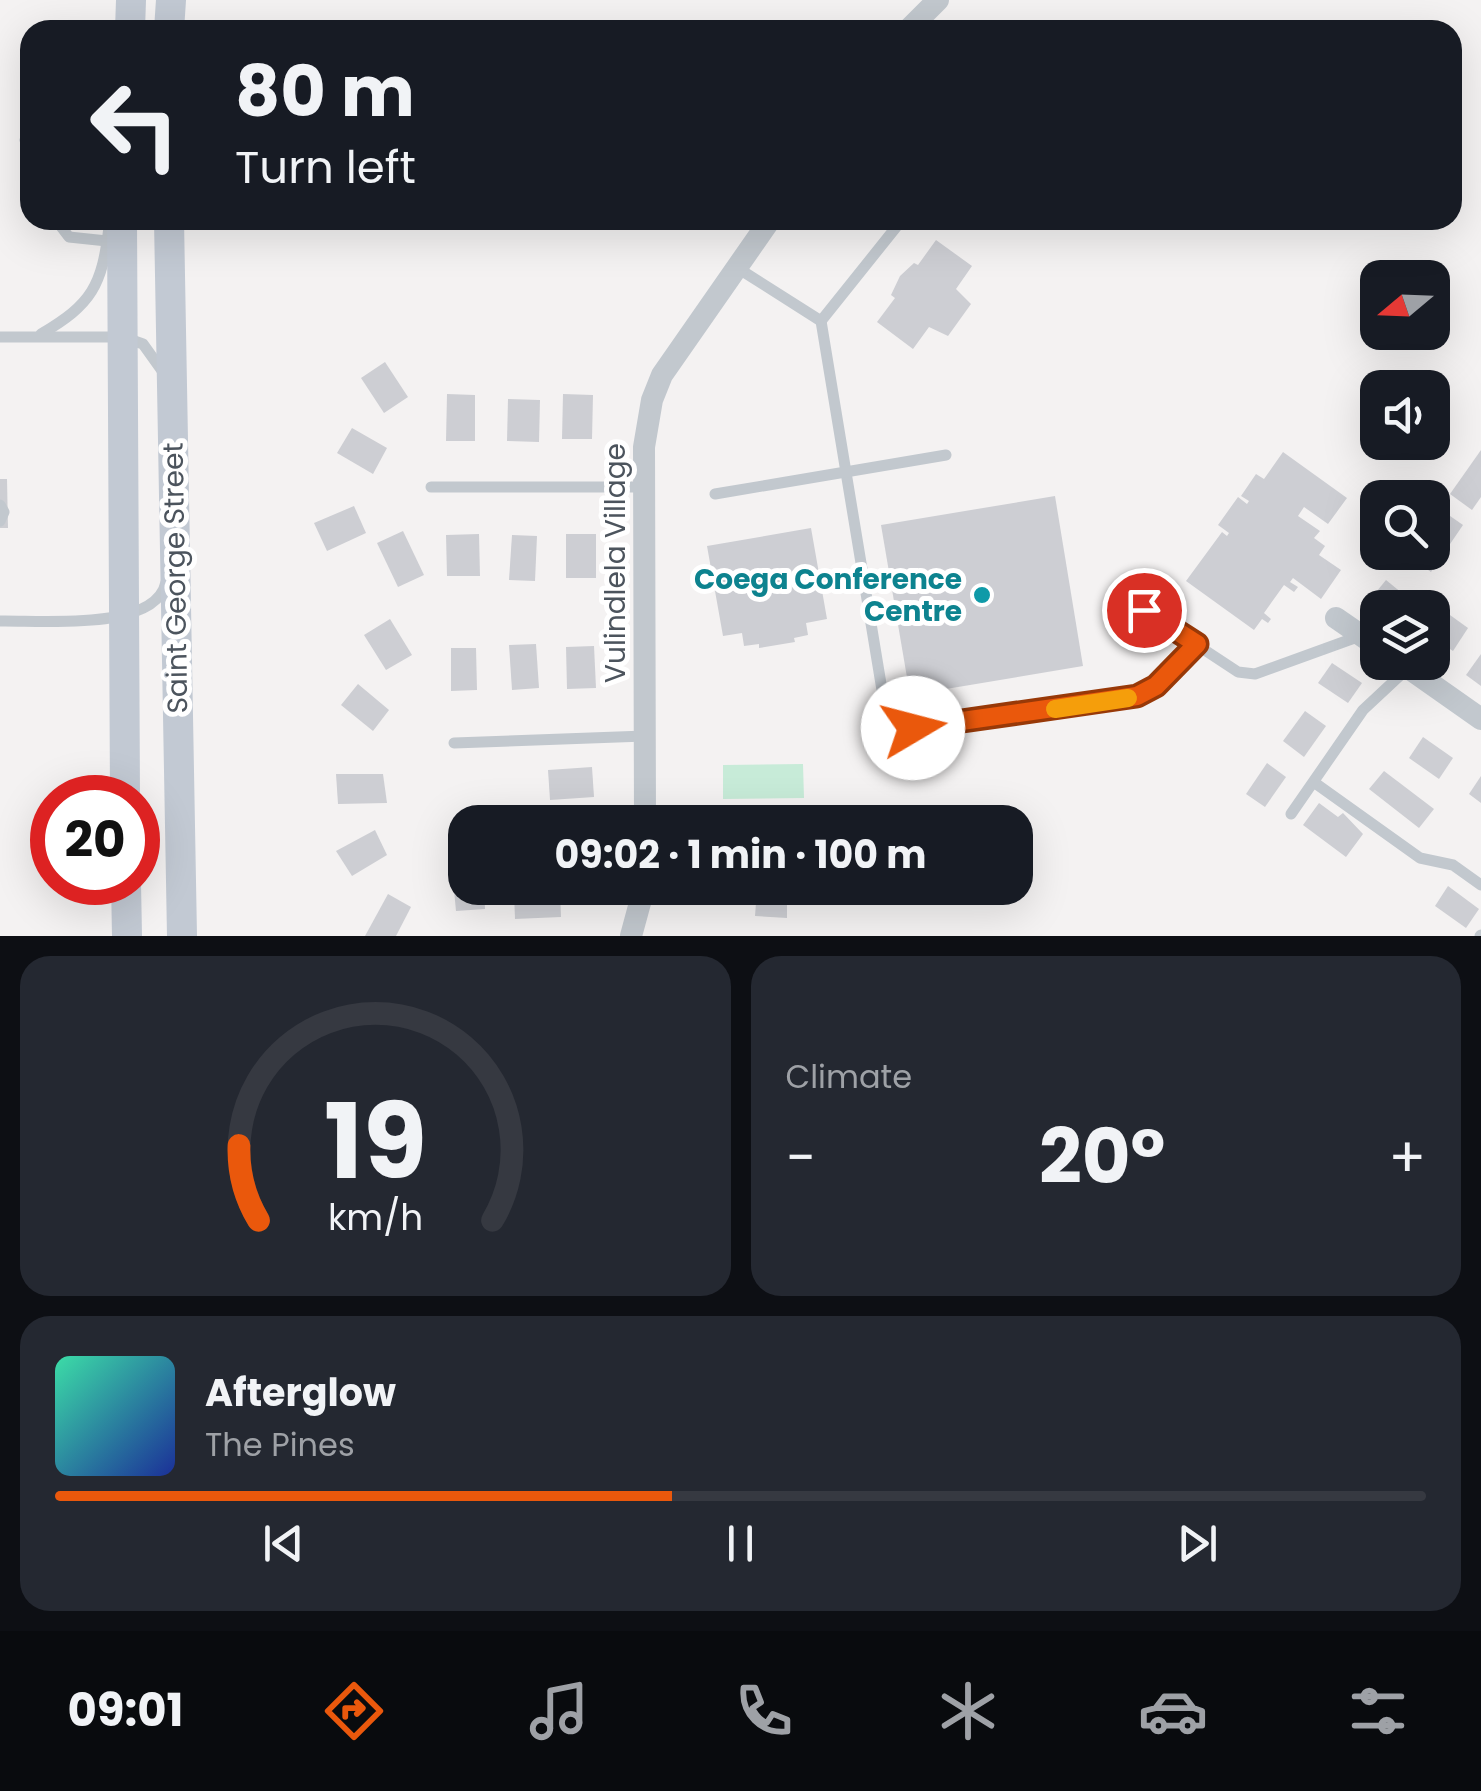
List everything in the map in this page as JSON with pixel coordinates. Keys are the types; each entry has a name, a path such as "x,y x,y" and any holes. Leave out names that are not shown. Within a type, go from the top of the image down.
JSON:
{"main road":[{"name":"Saint George Street","path":"114,230 123,337 126,775"},
{"name":"Saint George Street","path":"168,230 182,936"},
{"path":"126,905 127,936"}],"street":[{"path":"918,20 938,0"},
{"name":"Vulindlela Village","path":"645,805 646,423 662,375 763,230"},
{"path":"1336,618 1360,634"},
{"path":"1425,680 1481,719"},
{"path":"631,936 639,905"}],"lane":[{"path":"37,336 70,318 94,292 114,230 69,238 63,230"},
{"path":"894,230 821,321 883,696 894,716 913,728 1137,696 1156,686 1197,644"},
{"path":"736,268 821,321"},
{"path":"1,338 123,337 150,350 172,389"},
{"path":"716,494 946,455"},
{"path":"431,487 644,488"},
{"path":"0,506 4,512 0,520"},
{"path":"0,621 124,617 154,604 164,592 173,549"},
{"path":"1144,610 1238,672 1255,674 1360,644"},
{"path":"1290,814 1363,710 1390,680"},
{"path":"454,743 644,736"},
{"path":"1315,783 1420,858 1447,862 1481,885"}],"green space":[{"path":"803,764 804,798 723,799 723,765"}],"building":[{"path":"936,240 972,266 956,289 971,304 948,336 929,327 913,349 877,322 895,298 891,295 900,276 914,263 918,265"},
{"path":"385,362 408,397 384,413 361,378"},
{"path":"447,394 475,395 475,441 446,441"},
{"path":"563,394 593,395 592,439 562,439"},
{"path":"508,399 540,400 539,442 507,441"},
{"path":"352,428 387,448 373,474 337,453"},
{"path":"1481,450 1481,497 1472,510 1450,494"},
{"path":"1283,452 1347,498 1328,524 1304,507 1298,516 1320,531 1314,538 1325,546 1319,555 1341,570 1321,599 1293,578 1290,582 1298,587 1294,592 1284,585 1264,613 1271,619 1268,623 1262,619 1254,630 1186,581 1222,532 1227,536 1229,533 1218,525 1238,497 1247,504 1249,501 1241,496 1256,474 1264,479"},
{"path":"0,479 7,479 8,528 0,528"},
{"name":"Coega Conference Centre","path":"1055,496 1083,666 910,695 881,525"},
{"path":"354,506 366,533 327,551 314,523"},
{"path":"1450,516 1463,525 1450,544"},
{"path":"811,528 827,619 806,623 808,635 794,638 795,642 759,648 759,644 744,646 742,633 723,636 707,546"},
{"path":"403,531 424,575 398,587 377,543"},
{"path":"479,534 480,576 447,576 446,535"},
{"path":"566,534 596,534 596,578 566,578"},
{"path":"512,535 537,536 535,581 509,580"},
{"path":"1386,580 1398,590 1378,590"},
{"path":"1450,615 1468,628 1453,651 1450,649"},
{"path":"390,619 412,655 386,670 364,635"},
{"path":"536,644 539,688 512,690 509,645"},
{"path":"594,646 596,688 567,689 566,647"},
{"path":"451,648 476,648 477,690 451,691"},
{"path":"1481,654 1481,686 1466,675"},
{"path":"1332,663 1362,683 1348,703 1318,683"},
{"path":"358,684 389,710 373,731 341,705"},
{"path":"1305,711 1326,726 1304,757 1283,741"},
{"path":"1423,737 1453,758 1439,779 1409,758"},
{"path":"1267,763 1286,777 1265,807 1246,794"},
{"path":"592,767 594,797 550,800 548,770"},
{"path":"1384,771 1434,809 1419,828 1369,789"},
{"path":"336,774 383,774 387,803 338,804"},
{"path":"1481,776 1481,803 1469,794"},
{"path":"1319,803 1338,817 1343,813 1363,834 1346,857 1303,825"},
{"path":"375,830 387,855 352,876 336,851"},
{"path":"1448,886 1479,909 1466,928 1435,906"},
{"path":"388,894 411,907 396,936 365,936"},
{"path":"455,905 485,905 485,909 456,911"},
{"path":"514,905 561,905 561,917 515,919"},
{"path":"756,905 787,905 787,918 755,916"}],"slow traffic":[{"path":"1055,709 1128,698"}],"place":[{"name":"Coega Conference Centre","path":"982,595"}],"route":[{"path":"913,728 1137,696 1156,686 1197,644 1144,610"}]}
